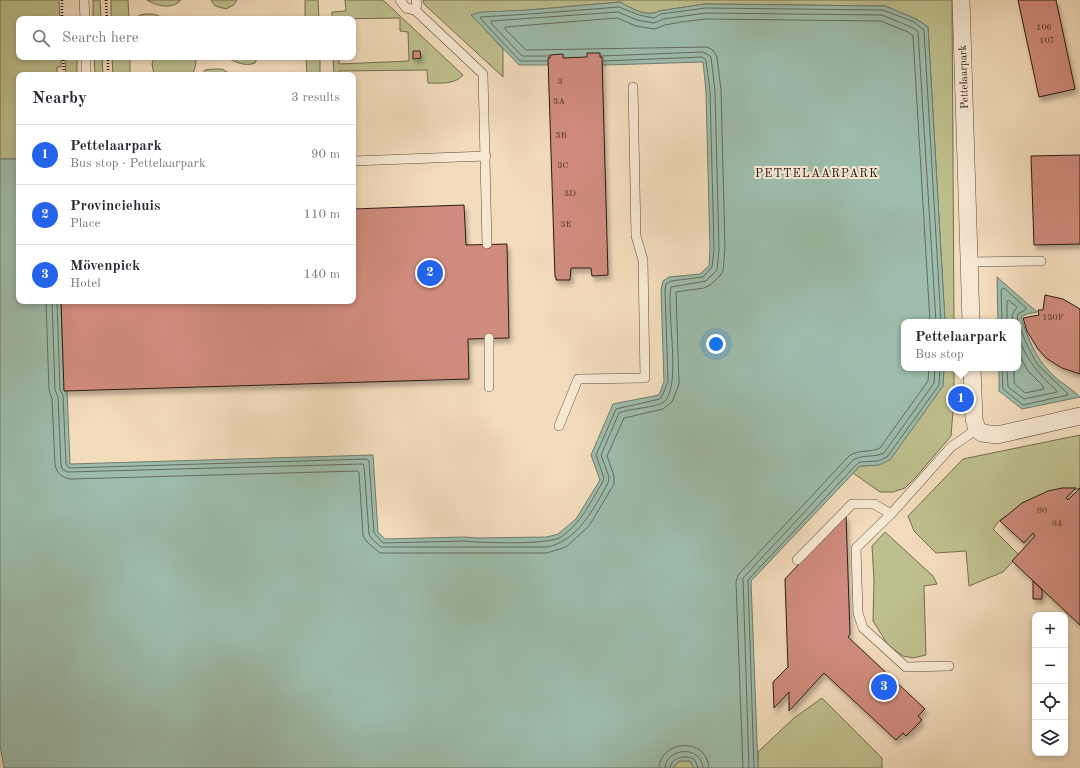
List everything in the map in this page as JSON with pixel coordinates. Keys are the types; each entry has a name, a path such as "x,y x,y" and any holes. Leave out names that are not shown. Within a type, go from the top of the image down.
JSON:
{"street":[{"name":"Pettelaarpark","path":"961,0 971,319"},
{"path":"972,371 974,419 977,430 986,435 997,436 1080,416"}],"lane":[{"path":"84,0 85,16"},
{"path":"400,0 406,8 415,10 483,74 487,244"},
{"path":"415,10 417,4 416,0"},
{"path":"86,60 86,72"},
{"path":"559,426 578,379 645,378 643,260 636,236 633,87"},
{"path":"356,160 486,156"},
{"path":"970,262 1041,261"},
{"path":"488,338 489,387"},
{"path":"949,666 906,668 863,628 858,613 856,548 891,514 951,447 977,430"},
{"path":"797,560 852,504 874,504 891,514"}],"path":[{"path":"62,0 62,16"},
{"path":"106,0 107,16"},
{"path":"63,60 64,72"},
{"path":"108,60 108,72"}],"green space":[{"path":"0,0 59,0 60,16 16,16 16,60 61,60 61,67 57,67 57,72 16,72 16,159 0,159"},
{"path":"93,0 100,0 101,16 93,16"},
{"path":"111,0 128,0 129,16 111,16"},
{"path":"147,0 181,0 173,5 164,6"},
{"path":"211,0 237,0 234,5 226,9 215,6"},
{"path":"305,0 318,0 319,16 305,16"},
{"path":"345,0 383,0 463,75 451,82 428,83 427,70 334,72 333,60 339,60 339,64 409,61 408,32 400,31 400,18 356,19 356,16 332,16 332,12 346,11"},
{"path":"423,0 952,0 954,319 945,319 928,27 916,19 885,6 705,4 654,13 644,13 620,2 472,15 503,49 503,77 424,4"},
{"path":"146,14 159,16 139,16"},
{"path":"65,60 77,60 77,72 66,72"},
{"path":"94,60 102,60 103,72 95,72"},
{"path":"112,60 130,60 130,72 113,72"},
{"path":"153,60 196,60 196,62 193,72 153,72 152,64"},
{"path":"232,60 256,60 255,63 251,64"},
{"path":"306,60 320,60 320,72 307,72"},
{"path":"222,69 227,72 204,72 205,70"},
{"path":"944,371 954,371 954,398 951,436 905,488 893,492 880,492 853,473 860,466 879,465 943,386"},
{"path":"1080,435 1080,488 1015,510 1000,520 993,529 1019,555 1003,572 969,586 966,551 936,553 914,531 908,516 963,459"},
{"path":"885,532 933,576 937,584 924,586 926,655 913,658 903,656 888,645 873,621 874,581 872,546"},
{"path":"822,698 882,758 882,768 758,768 758,752 794,718"},
{"path":"679,761 690,761 694,768 673,768"}],"water":[{"path":"620,2 644,13 654,13 705,4 885,6 916,19 928,27 945,319 901,319 901,371 944,371 943,386 890,460 879,465 860,466 751,581 758,768 694,768 690,761 679,761 673,768 4,768 0,745 0,159 16,159 16,304 61,304 64,390 67,391 70,464 373,455 378,532 385,539 547,537 558,534 576,519 600,480 591,455 613,404 659,395 664,382 661,290 663,281 669,277 700,274 709,266 710,249 706,91 703,62 606,65 519,65 471,15 481,12 529,10"},
{"path":"997,277 1037,312 1021,317 1034,350 1049,371 1080,397 1022,409 999,391 999,371 1021,371 1021,319 998,319"}],"building":[{"path":"1018,0 1056,0 1075,89 1039,97"},
{"path":"413,51 420,51 421,58 413,59"},
{"path":"587,53 600,53 600,57 602,57 608,275 592,276 591,268 571,268 570,280 556,280 548,58 550,58 550,55 563,54 563,58 587,57"},
{"path":"1080,155 1080,244 1034,245 1031,156"},
{"path":"464,205 466,245 507,244 509,338 468,339 469,379 64,391 61,304 356,304 356,209"},
{"path":"1045,295 1063,299 1080,309 1080,374 1062,368 1046,358 1038,349 1027,331 1023,318 1039,315 1038,310 1043,310"},
{"path":"1062,488 1076,488 1066,498 1068,500 1080,488 1080,625 1068,612 1066,612 1012,561 1035,536 1033,533 1024,543 1000,521 1022,503 1048,491"},
{"path":"845,515 850,634 848,637 925,709 918,716 922,720 906,736 903,733 896,740 824,673 789,711 789,692 774,708 773,682 788,667 785,579"},
{"path":"1033,581 1042,590 1042,599 1033,599"}],"place":[{"name":"Provinciehuis","path":"430,273"},
{"name":"Pettelaarpark","path":"961,399"},
{"name":"Mövenpick","path":"884,687"}],"district":[{"name":"PETTELAARPARK","path":"817,173"}]}
